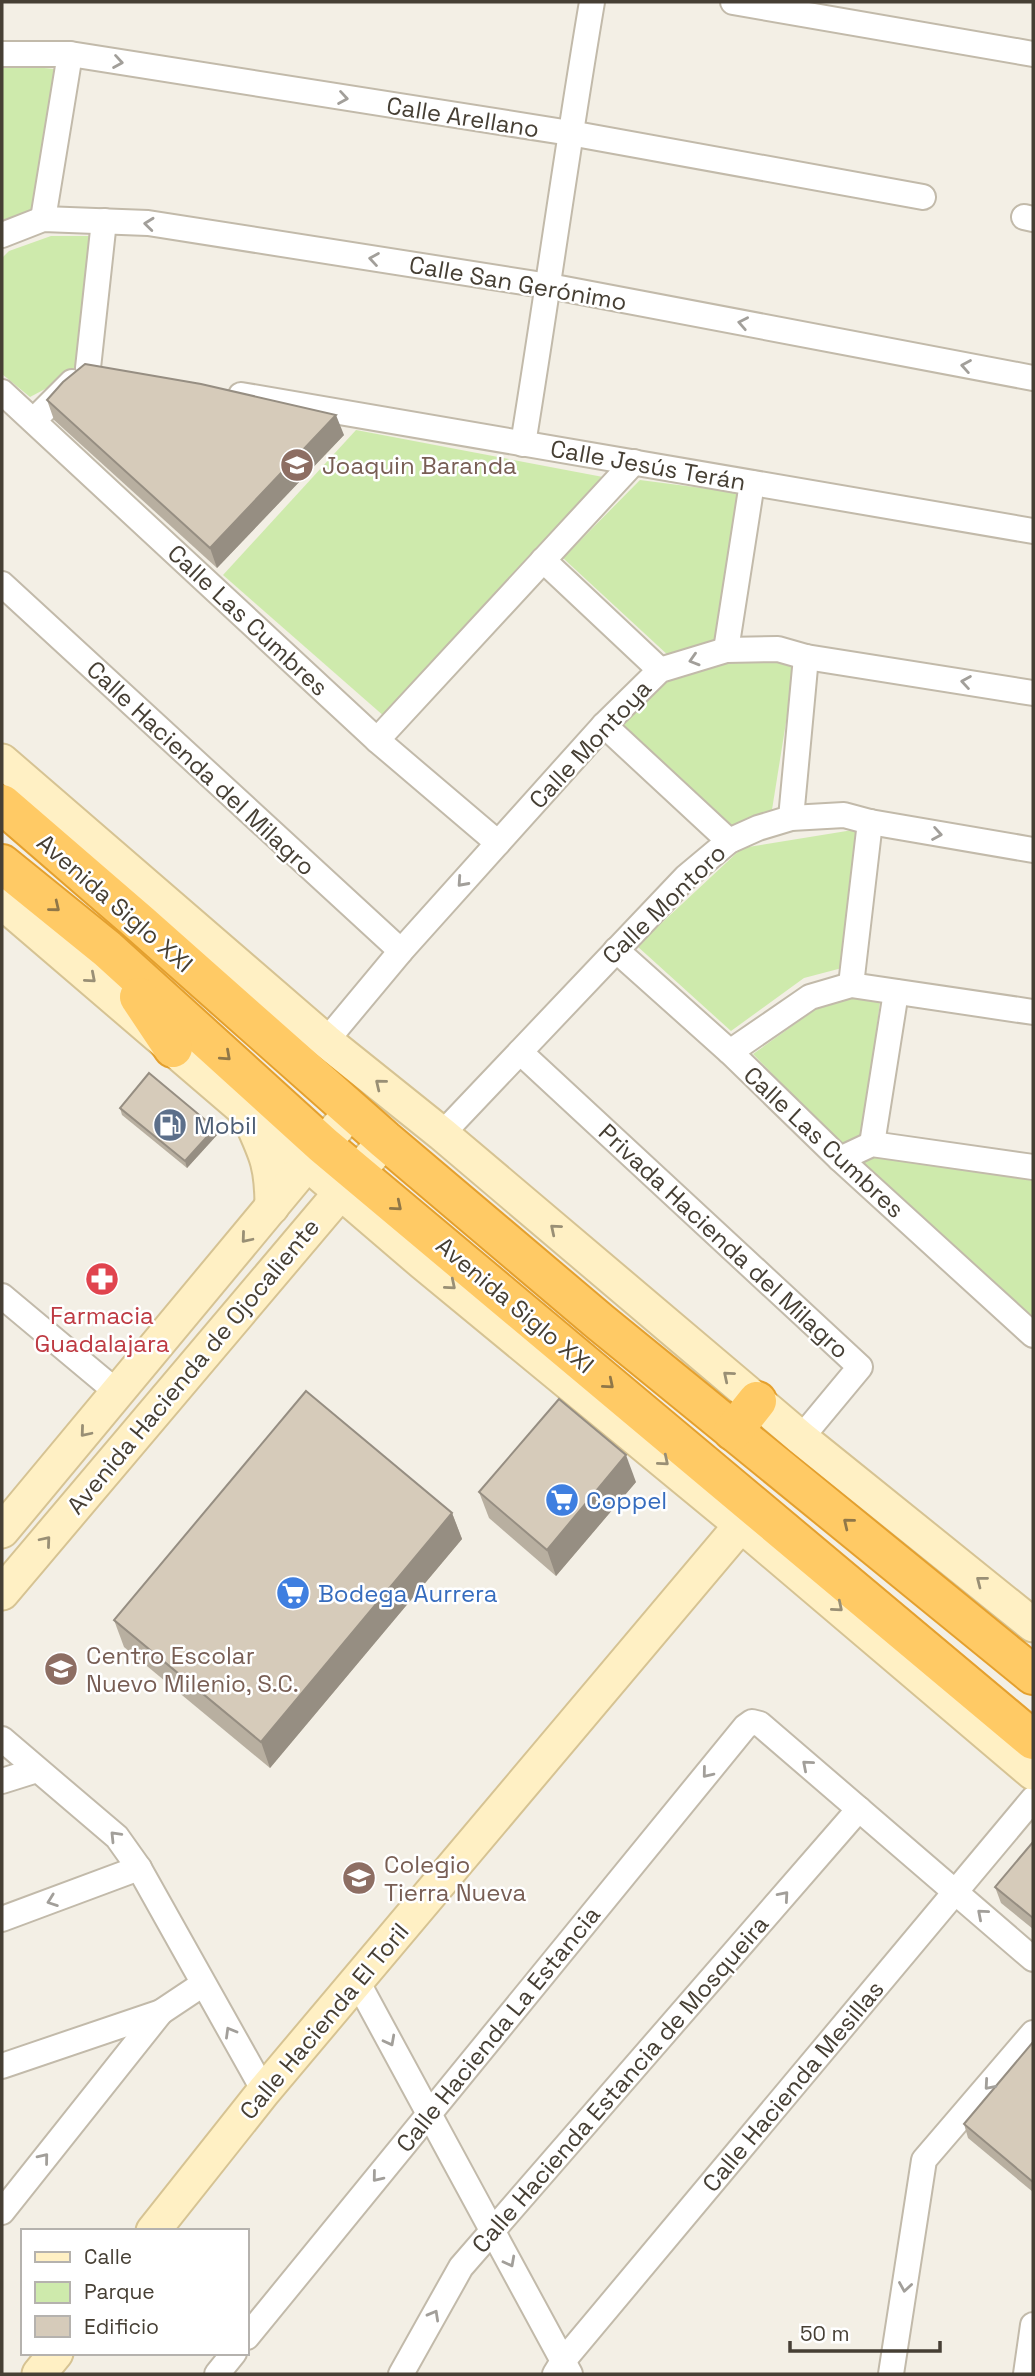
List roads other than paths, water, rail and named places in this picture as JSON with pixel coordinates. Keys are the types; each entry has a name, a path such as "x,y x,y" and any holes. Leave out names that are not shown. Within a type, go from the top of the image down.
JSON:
{"highway":[{"name":"Avenida Siglo XXI","path":"2,804 152,911 352,1110 386,1140 600,1322 1033,1675"},
{"name":"Avenida Siglo XXI","path":"2,863 107,949 316,1154 1033,1740"},
{"path":"107,949 173,1048"},
{"path":"733,1431 757,1401"}],"street":[{"path":"523,444 592,2"},
{"path":"733,2 1033,54"},
{"name":"Calle Arellano","path":"2,54 69,54 570,134 923,197"},
{"path":"43,219 69,54"},
{"name":"Calle San Gerónimo","path":"2,236 43,219 148,223 549,286 1033,378"},
{"path":"34,420 60,391 88,368 104,221"},
{"path":"88,368 115,373"},
{"name":"Calle Las Cumbres","path":"2,392 377,740 498,843"},
{"name":"Calle Jesús Terán","path":"224,392 1033,531"},
{"path":"377,740 634,462"},
{"path":"726,650 752,482"},
{"path":"542,560 660,670"},
{"name":"Calle Hacienda del Milagro","path":"2,584 401,951"},
{"name":"Calle Montoya","path":"326,1041 401,951 498,843 604,726 660,670 726,650 778,649 806,657 1033,693"},
{"path":"791,818 806,657"},
{"path":"604,726 729,841"},
{"name":"Avenida Siglo XXI","path":"2,761 152,911 326,1041 442,1134 801,1438 1033,1625"},
{"name":"Calle Montoro","path":"442,1134 686,877 729,841 758,828 791,818 844,815 870,822 1033,850"},
{"path":"851,985 870,822"},
{"name":"Avenida Siglo XXI","path":"2,902 247,1112 316,1154"},
{"name":"Calle Las Cumbres","path":"615,950 730,1052 840,1159 1033,1335"},
{"path":"730,1052 810,997 851,985 1033,1012"},
{"path":"872,1144 896,992"},
{"name":"Privada Hacienda del Milagro","path":"520,1052 860,1367 801,1438"},
{"name":"Avenida Hacienda de Ojocaliente","path":"2,1531 352,1110"},
{"path":"247,1112 267,1156 272,1176 272,1207"},
{"name":"Avenida Hacienda de Ojocaliente","path":"2,1593 386,1140"},
{"path":"840,1159 872,1144 1033,1167"},
{"name":"Avenida Siglo XXI","path":"349,1182 383,1228 741,1525 1033,1773"},
{"path":"295,1245 337,1223 358,1223 383,1228"},
{"path":"2,1296 118,1393"},
{"name":"Calle Hacienda El Toril","path":"155,2229 264,2091 741,1525"},
{"name":"Calle Hacienda La Estancia","path":"248,2336 745,1727 752,1722 760,1724 859,1809"},
{"path":"2,1739 117,1837 139,1868 264,2091"},
{"path":"2,1782 37,1770"},
{"name":"Calle Hacienda Mesillas","path":"563,2370 1033,1800"},
{"path":"859,1809 1033,1959"},
{"name":"Calle Hacienda Estancia de Mosqueira","path":"401,2374 461,2267 859,1809"},
{"path":"2,1919 139,1868"},
{"path":"357,1980 493,2231 563,2370"},
{"path":"2,2066 161,2012 203,1984"},
{"path":"2,2211 161,2012"},
{"path":"891,2374 924,2160 1033,2033"},
{"path":"1026,2374 1033,2325"},
{"path":"39,2374 54,2355"},
{"path":"217,2374 232,2355"}],"place":[{"name":"Joaquin Baranda","path":"297,465"},
{"name":"Mobil","path":"170,1125"},
{"name":"Farmacia Guadalajara","path":"102,1279"},
{"name":"Coppel","path":"562,1500"},
{"name":"Bodega Aurrera","path":"293,1593"},
{"name":"Centro Escolar Nuevo Milenio, S.C.","path":"61,1669"},
{"name":"Colegio Tierra Nueva","path":"359,1878"}]}
